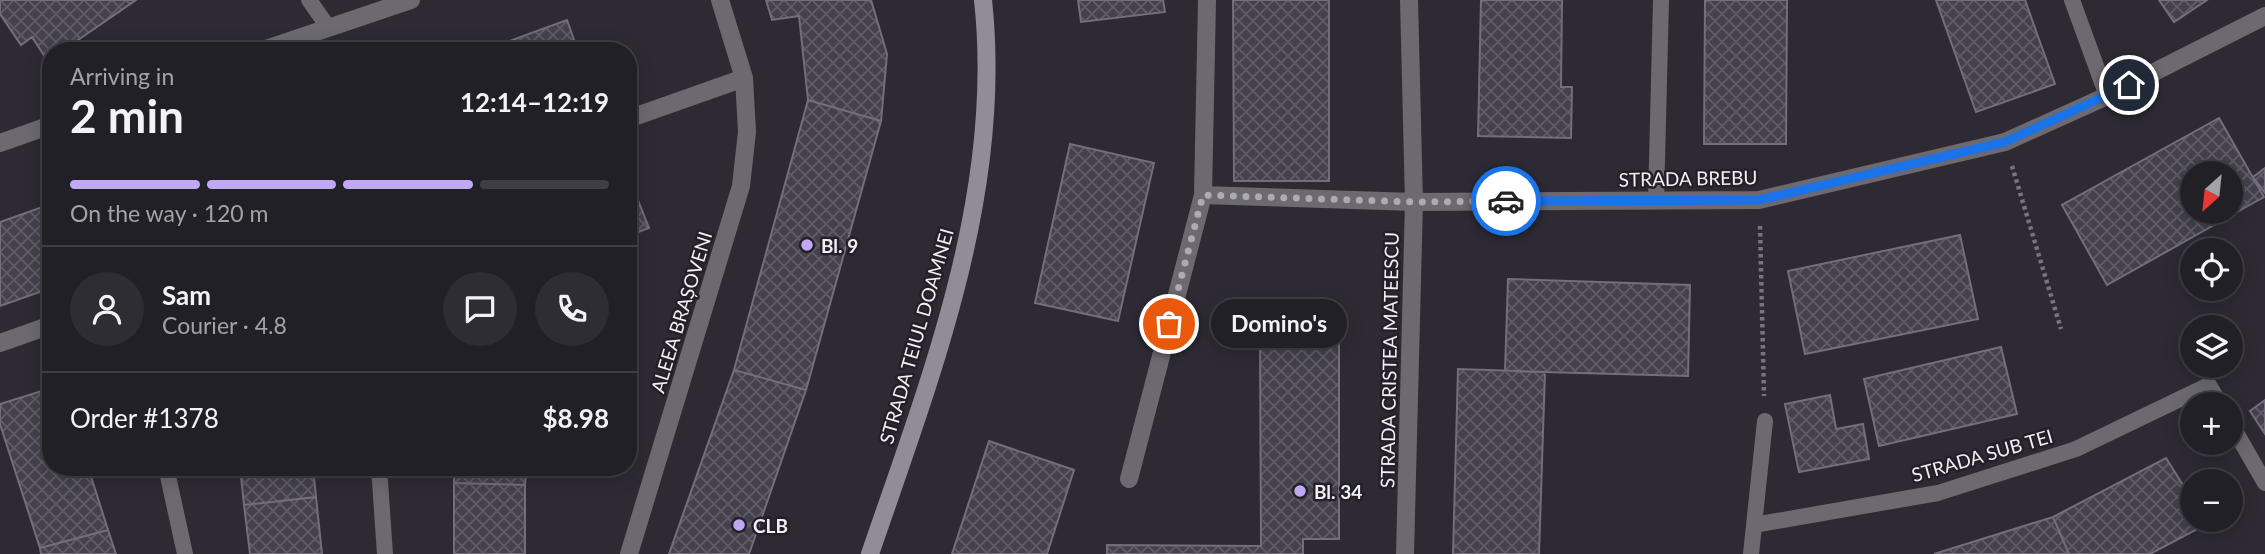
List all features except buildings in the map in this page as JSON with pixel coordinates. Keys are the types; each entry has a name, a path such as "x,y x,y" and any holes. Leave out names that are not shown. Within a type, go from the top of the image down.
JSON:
{"street":[{"path":"286,42 411,0"},
{"name":"ALEEA BRAȘOVENI","path":"629,554 741,186 747,132 744,78 720,0"},
{"name":"STRADA TEIUL DOAMNEI","path":"870,554 948,313 970,232 987,111 988,44 983,0"},
{"path":"1129,479 1203,195 1207,0"},
{"name":"STRADA CRISTEA MATEESCU","path":"1405,554 1414,202 1409,0"},
{"name":"STRADA BREBU","path":"1203,195 1414,202 1759,200 2005,142 2106,96 2265,16"},
{"path":"637,116 744,78"},
{"path":"0,142 42,128"},
{"path":"0,343 42,328"}],"lane":[{"path":"309,0 328,27"},
{"path":"1656,201 1661,0"},
{"path":"2072,0 2106,96"},
{"name":"STRADA SUB TEI","path":"2194,392 2208,385 2212,392"},
{"name":"STRADA SUB TEI","path":"1754,525 1938,493 2076,449 2180,399"},
{"path":"1751,554 1765,421"},
{"path":"2243,444 2265,482"},
{"path":"168,476 185,554"},
{"path":"380,476 385,554"}],"path":[{"path":"2005,142 2061,329"},
{"path":"1759,200 1765,421"}],"way so far":[{"path":"1169,324 1203,195 1414,202 1506,201"}],"place":[{"name":"Bl. 9","path":"807,245"},
{"name":"Domino's","path":"1169,324"},
{"name":"Bl. 34","path":"1300,491"},
{"name":"CLB","path":"739,525"}],"route":[{"path":"1506,201 1759,200 2005,142 2129,85"}]}
